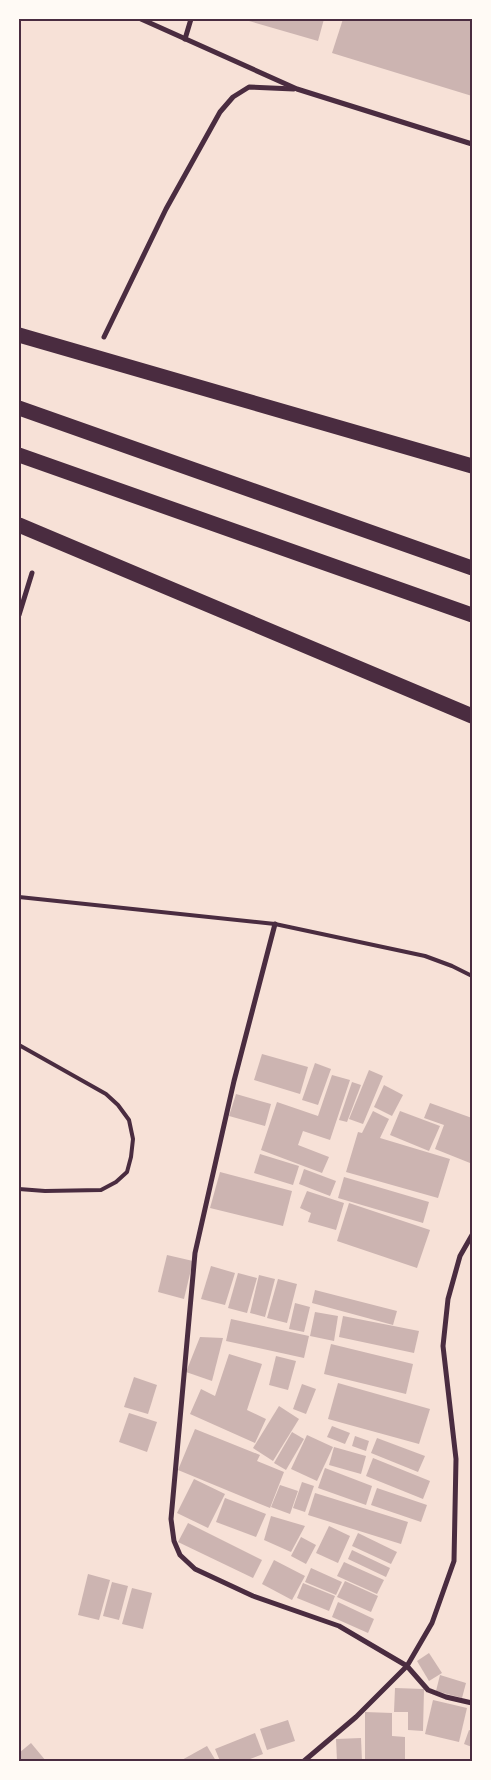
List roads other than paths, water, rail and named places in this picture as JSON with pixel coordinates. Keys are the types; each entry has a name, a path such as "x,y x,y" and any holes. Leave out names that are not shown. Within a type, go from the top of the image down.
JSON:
{"highway":[{"path":"19,335 472,466"},
{"path":"19,408 472,568"},
{"path":"19,455 472,615"},
{"path":"19,525 472,716"}],"street":[{"path":"141,19 297,89 472,144"},
{"path":"186,39 191,19"},
{"path":"104,338 162,217 220,112 233,97 249,87 297,89"},
{"path":"19,615 32,573"},
{"path":"275,924 234,1081 195,1253 171,1518 174,1541 180,1555 196,1569 253,1596 339,1626 407,1666 428,1690 446,1697 472,1703"},
{"path":"304,1761 356,1717 407,1666 432,1623 454,1561 456,1459 443,1346 448,1299 460,1256 472,1235"}],"lane":[{"path":"19,897 275,924 425,956 472,976"},
{"path":"19,1045 106,1094 118,1105 128,1120 133,1139 127,1172 116,1182 101,1190 45,1192 19,1189"}]}
